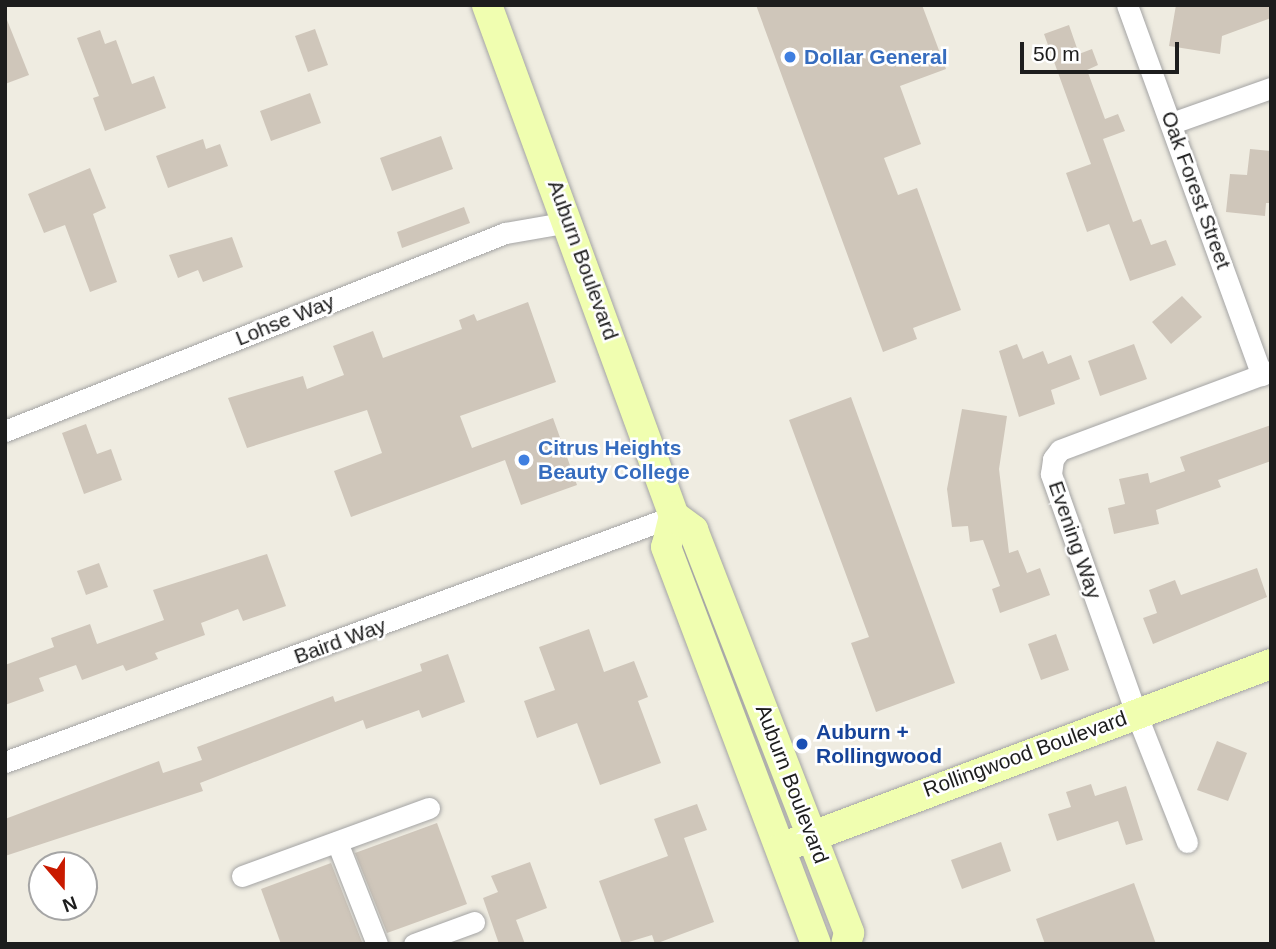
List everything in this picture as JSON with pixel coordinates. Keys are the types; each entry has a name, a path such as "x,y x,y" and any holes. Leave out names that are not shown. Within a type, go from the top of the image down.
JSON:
{"main road":[{"name":"Auburn Boulevard","path":"487,5 569,222 674,516 693,530 849,933 846,944"},
{"name":"Auburn Boulevard","path":"674,516 666,547 816,944"},
{"name":"Rollingwood Boulevard","path":"781,848 1271,664"}],"street":[{"name":"Oak Forest Street","path":"1127,5 1266,373"},
{"path":"1172,123 1271,88"},
{"name":"Lohse Way","path":"5,431 505,233 569,222"},
{"name":"Evening Way","path":"1187,842 1136,713 1051,474 1053,459 1060,450 1266,373"},
{"name":"Baird Way","path":"5,762 674,516"},
{"path":"242,876 429,808"},
{"path":"337,842 377,944"},
{"path":"414,944 474,922"}],"building":[{"path":"756,5 922,5 946,69 900,86 921,144 884,158 898,195 917,188 961,310 913,328 917,339 883,352"},
{"path":"1176,5 1271,5 1271,18 1222,36 1220,54 1169,46"},
{"path":"5,15 29,75 5,84"},
{"path":"1069,25 1079,54 1092,49 1098,65 1087,70 1105,119 1118,114 1125,131 1103,139 1133,222 1141,219 1151,245 1166,240 1176,265 1130,281 1109,224 1087,232 1066,173 1091,164 1044,34"},
{"path":"315,29 328,65 308,72 295,36"},
{"path":"100,30 105,44 116,40 132,84 154,76 166,108 105,131 93,98 99,96 77,38"},
{"path":"310,93 321,123 271,141 260,111"},
{"path":"441,136 453,169 392,191 380,158"},
{"path":"203,139 206,149 220,144 228,166 168,188 156,156"},
{"path":"1250,149 1271,151 1271,203 1266,203 1265,216 1226,212 1230,174 1247,175"},
{"path":"90,168 106,208 93,214 117,282 90,292 65,225 44,233 28,194"},
{"path":"464,207 470,223 402,248 397,232"},
{"path":"232,237 243,267 203,282 198,270 178,278 169,255"},
{"path":"1182,296 1202,317 1171,344 1152,322"},
{"path":"528,302 556,382 460,416 472,448 553,418 577,485 521,505 505,460 351,517 334,471 382,453 367,410 247,448 228,398 303,376 307,389 344,375 333,346 373,331 383,358 462,329 459,320 474,314 477,321"},
{"path":"1017,344 1023,359 1043,351 1048,364 1071,355 1080,379 1051,390 1055,404 1019,417 999,351"},
{"path":"1134,344 1147,379 1100,396 1088,361"},
{"path":"851,397 955,683 876,712 851,643 869,637 789,420"},
{"path":"962,409 1007,416 999,469 1009,553 1018,550 1027,573 1040,568 1050,595 1000,613 992,589 1000,586 983,540 970,542 968,526 952,527 947,489"},
{"path":"86,424 97,454 111,449 122,480 84,494 62,433"},
{"path":"1271,425 1271,461 1218,480 1221,487 1156,510 1159,524 1114,534 1108,508 1125,504 1119,479 1148,473 1150,483 1185,471 1180,457"},
{"path":"267,554 286,606 243,621 238,609 201,623 205,635 155,653 158,659 126,671 123,665 82,680 76,665 39,678 44,691 5,705 5,665 54,647 51,638 90,624 97,644 164,620 153,590"},
{"path":"99,563 108,587 86,595 77,571"},
{"path":"1257,568 1267,597 1153,644 1143,618 1157,613 1149,590 1175,580 1181,595"},
{"path":"589,629 604,672 634,661 648,697 638,701 661,763 600,785 577,723 537,738 524,701 555,690 539,647"},
{"path":"1056,634 1069,670 1041,680 1028,644"},
{"path":"448,654 465,702 422,718 419,710 366,729 363,720 200,783 203,791 5,856 5,819 159,761 163,773 202,760 197,747 333,696 335,702 422,671 420,664"},
{"path":"1217,741 1247,753 1228,801 1197,790"},
{"path":"1091,784 1095,796 1126,786 1143,840 1126,845 1118,821 1057,841 1048,814 1071,807 1066,792"},
{"path":"697,804 707,830 684,838 714,922 655,944 652,935 622,944 599,881 668,856 654,819"},
{"path":"437,823 467,904 387,933 355,853"},
{"path":"1001,842 1011,871 962,889 951,860"},
{"path":"530,862 547,908 516,920 525,944 499,944 483,898 498,892 491,876"},
{"path":"331,863 362,942 281,944 261,889"},
{"path":"1134,883 1156,944 1045,944 1036,919"}],"place":[{"name":"Dollar General","path":"790,57"},
{"name":"Citrus Heights Beauty College","path":"524,460"},
{"name":"Auburn + Rollingwood","path":"802,744"}]}
